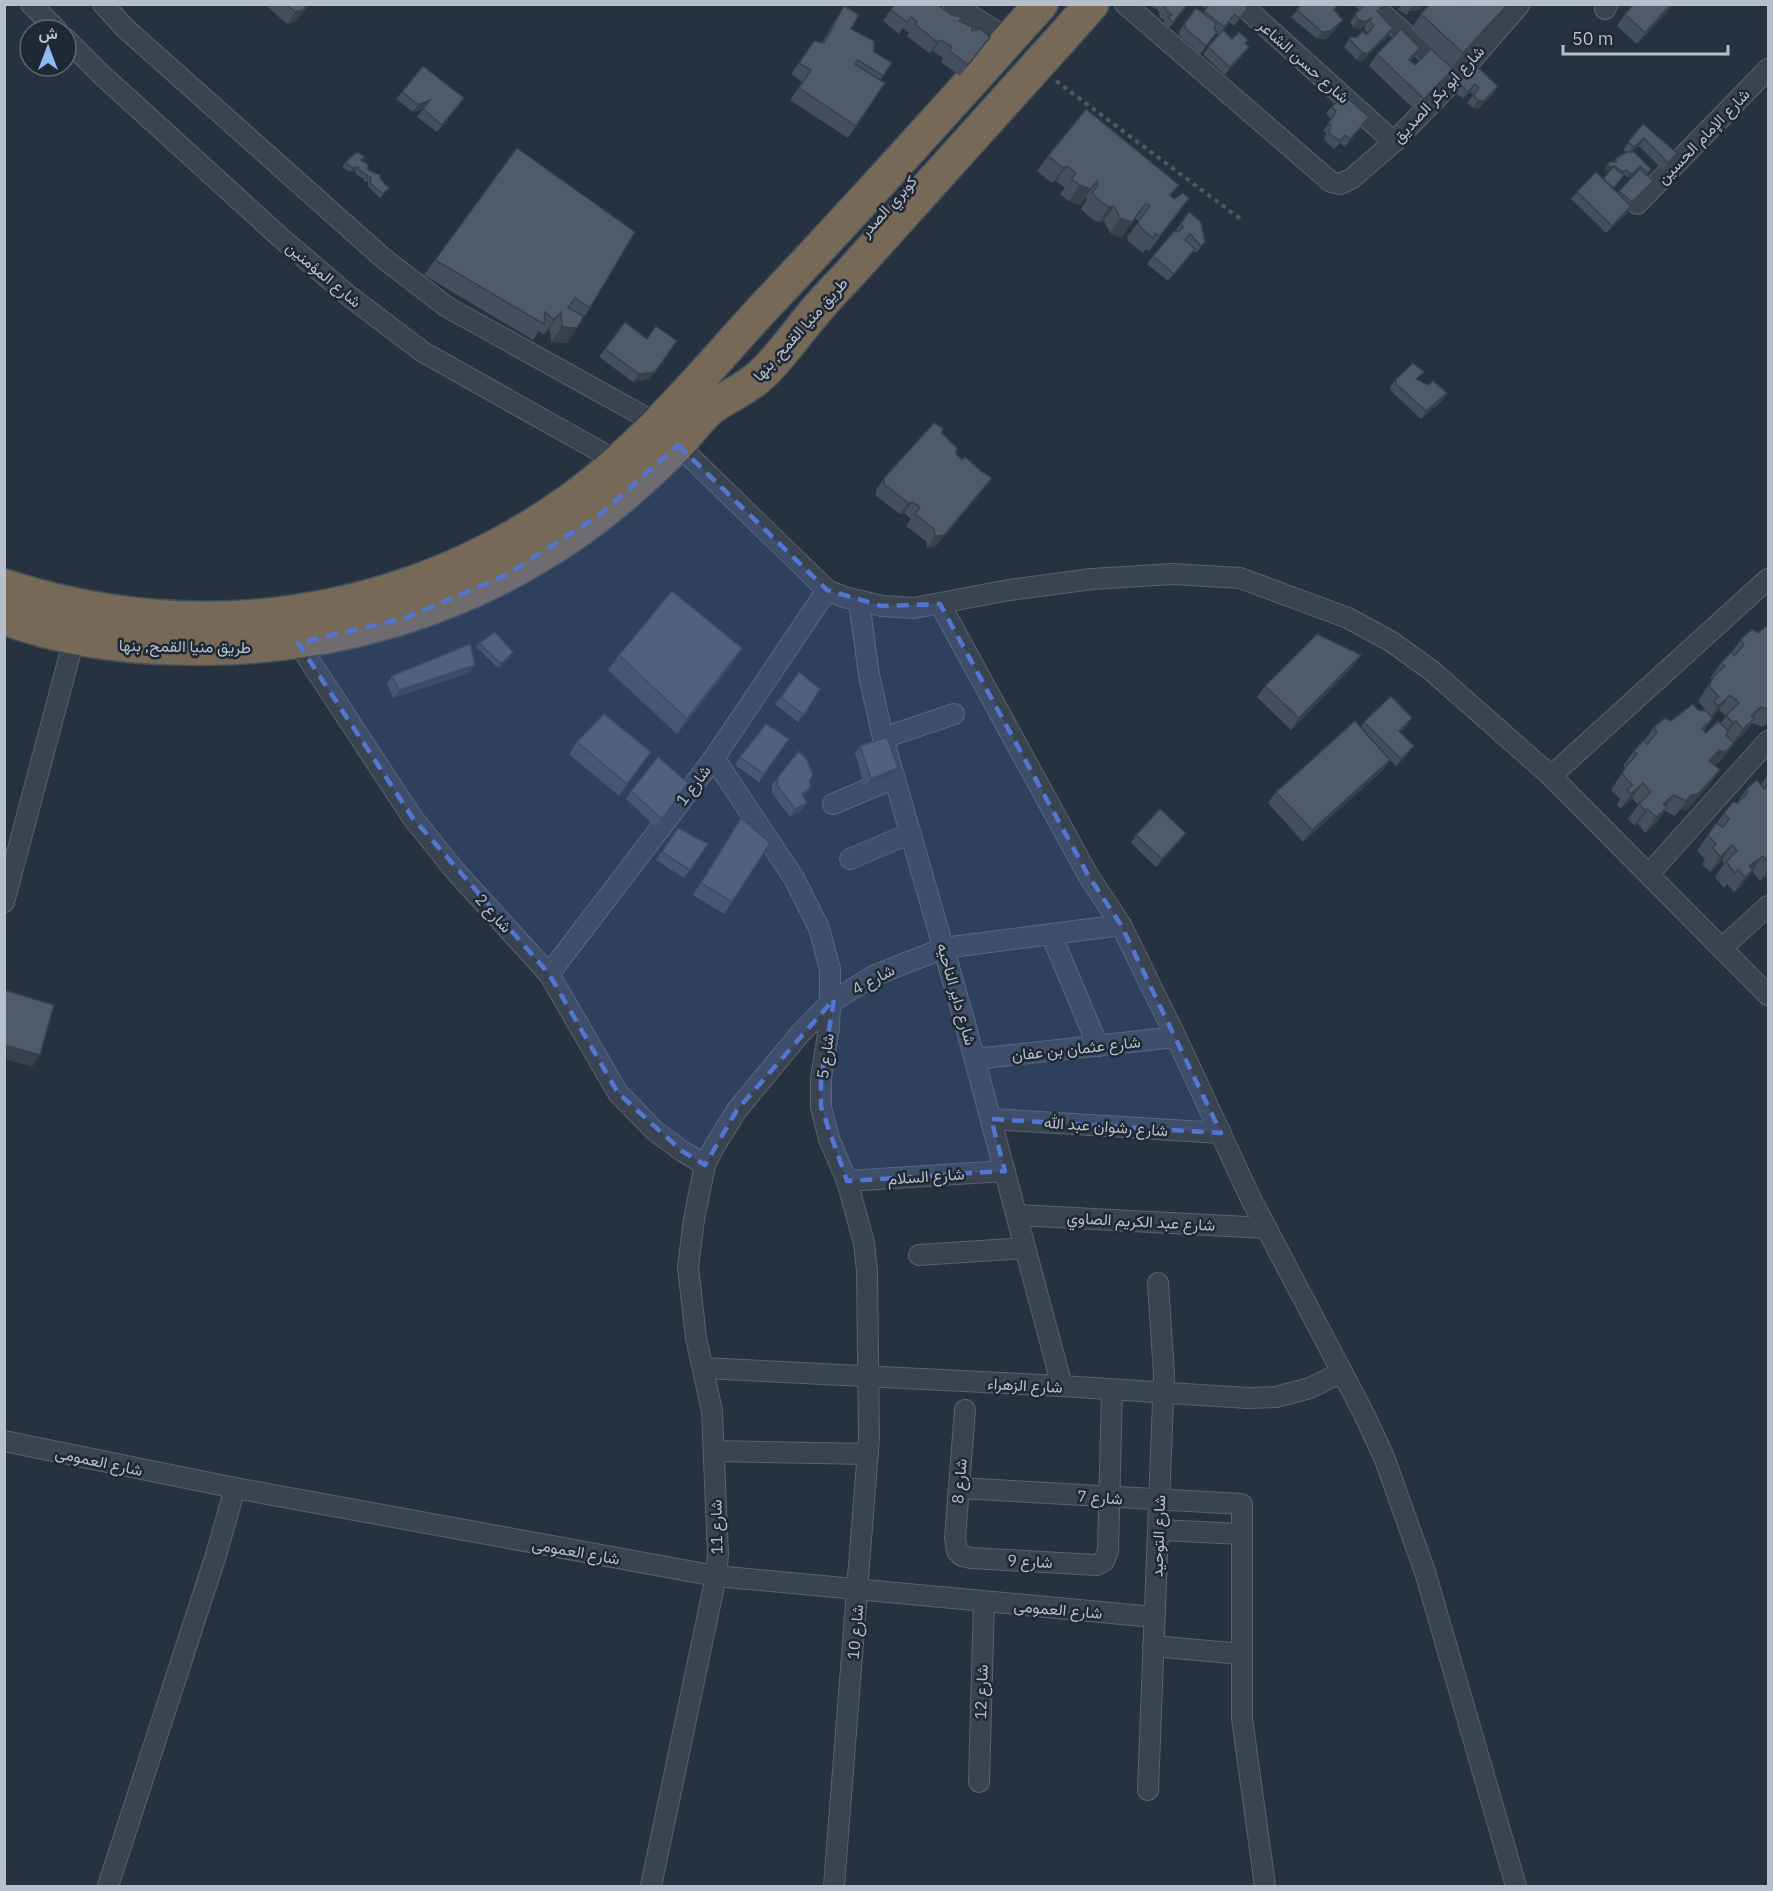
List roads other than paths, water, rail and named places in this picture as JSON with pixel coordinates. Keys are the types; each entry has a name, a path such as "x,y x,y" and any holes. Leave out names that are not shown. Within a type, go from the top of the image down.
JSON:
{"highway":[{"name":"طريق منيا القمح, بنها","path":"4,618 30,628 74,639 119,646 207,650 253,648 352,632 405,618 506,575 553,548 640,482 667,434 827,241 1041,4"},
{"name":"كوبري الصدر","path":"827,241 849,229 868,212 1056,4"},
{"name":"كوبري الصدر","path":"710,409 1068,4"},
{"name":"طريق منيا القمح, بنها","path":"4,586 95,610 151,617 263,617 319,609 384,592 427,578 478,555 546,516 574,497 617,461 740,392 762,375 820,306 1092,4"}],"street":[{"path":"31,4 45,18"},
{"path":"103,4 126,29 383,258 447,307 667,434 827,590 859,601 899,609 940,604 1009,590 1092,579 1173,574 1240,578 1348,618 1392,642 1432,670 1551,776 1768,995"},
{"path":"953,4 1009,40"},
{"name":"شارع ابو بكر الصديق","path":"1125,4 1332,182 1340,184 1351,179 1394,141 1456,78 1520,4"},
{"name":"شارع حسن الشاعر","path":"1241,4 1394,141"},
{"path":"1371,4 1456,78"},
{"name":"شارع المؤمنين","path":"78,51 280,237 358,303 423,352 617,461"},
{"name":"شارع الإمام الحسين","path":"1637,204 1768,69"},
{"path":"1551,776 1768,579"},
{"name":"شارع 1","path":"549,974 714,758 827,590"},
{"name":"شارع داير الناحيه","path":"859,601 869,675 883,738 975,1059 1062,1386"},
{"path":"940,604 1088,875 1121,925 1250,1197 1384,1457 1412,1532 1516,1887"},
{"path":"4,902 74,639"},
{"name":"شارع 2","path":"298,642 412,817 456,872 549,974 618,1093 655,1131 705,1165"},
{"path":"883,738 954,714"},
{"path":"1649,874 1768,741"},
{"name":"شارع 5","path":"714,758 794,878 819,928 830,969 831,1003 821,1078 821,1107 829,1139 847,1181 864,1243 870,1378"},
{"path":"833,804 896,778"},
{"path":"850,859 911,833"},
{"path":"1722,948 1768,906"},
{"name":"شارع 4","path":"705,1165 737,1110 799,1035 831,1003 873,976 944,948 1121,925"},
{"path":"1051,934 1098,1046"},
{"name":"شارع عثمان بن عفان","path":"975,1059 1176,1038"},
{"name":"شارع رشوان عبد الله","path":"991,1119 1221,1133"},
{"name":"شارع 11","path":"651,1887 716,1576 718,1554 712,1411 696,1338 688,1267 694,1219 705,1165"},
{"name":"شارع السلام","path":"847,1181 1005,1171"},
{"name":"شارع عبد الكريم الصاوي","path":"1017,1215 1266,1228"},
{"path":"919,1255 1025,1248"},
{"name":"شارع التوحيد","path":"1148,1790 1164,1374 1158,1283"},
{"name":"شارع الزهراء","path":"704,1368 1062,1386 1239,1398 1276,1398 1310,1388 1342,1372"},
{"name":"شارع 10","path":"834,1887 868,1454 870,1378"},
{"path":"1111,1497 1112,1390"},
{"name":"شارع 8","path":"957,1551 955,1538 965,1410"},
{"name":"شارع العمومى","path":"5,1443 235,1488 716,1576 1154,1617"},
{"path":"714,1451 868,1454"},
{"path":"108,1887 216,1555 235,1488"},
{"name":"شارع 7","path":"959,1488 1242,1504 1242,1534"},
{"name":"شارع 9","path":"957,1551 962,1556 971,1558 1097,1565 1104,1562 1108,1551 1111,1497"},
{"path":"1159,1530 1242,1534 1242,1718 1265,1887"},
{"name":"شارع 12","path":"979,1782 984,1602"},
{"path":"1153,1646 1242,1654"}]}
